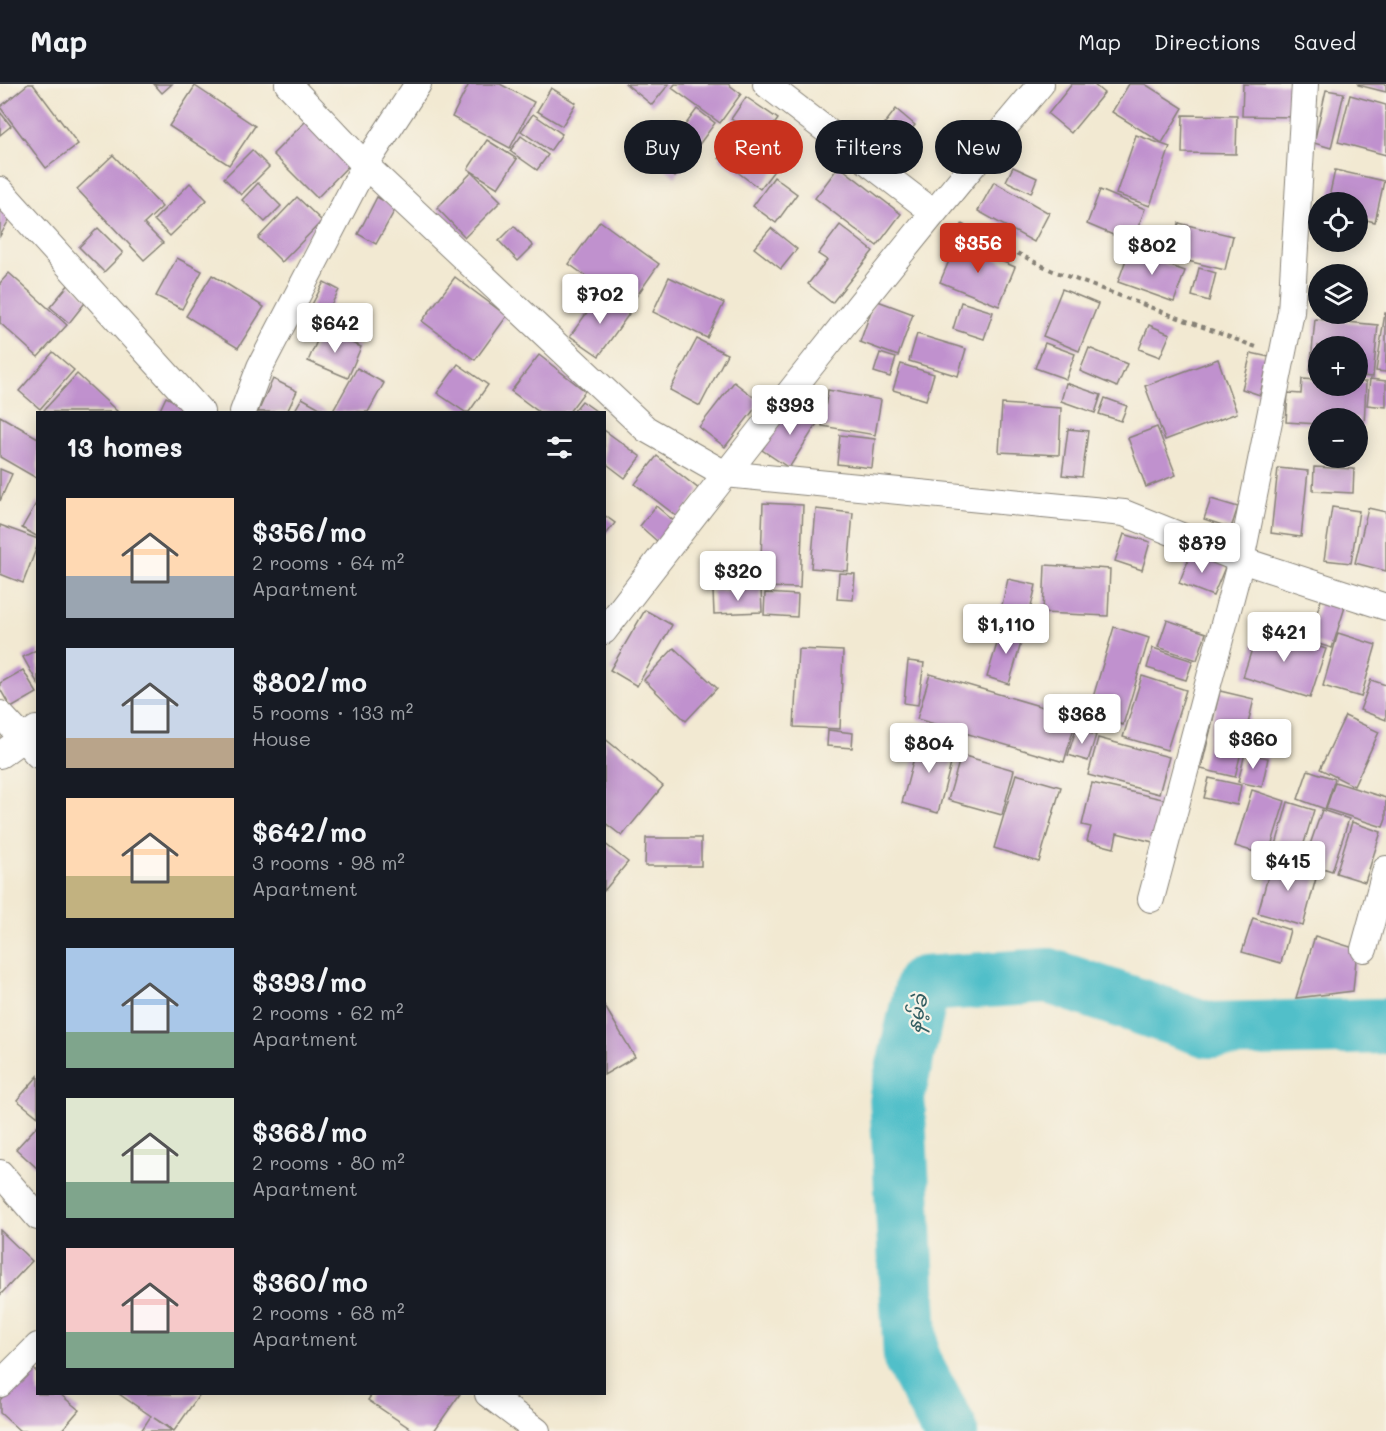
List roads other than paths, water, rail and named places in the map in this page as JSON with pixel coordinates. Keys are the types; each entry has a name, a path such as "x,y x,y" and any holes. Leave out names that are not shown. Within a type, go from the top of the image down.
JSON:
{"street":[{"path":"288,84 365,165 646,429 725,474 1124,513 1241,560 1386,607"},
{"path":"243,411 260,367 365,165 418,84"},
{"path":"766,84 933,212"},
{"path":"606,628 933,212 1041,84"},
{"path":"1151,899 1241,560 1291,312 1305,84"},
{"path":"0,189 200,411"},
{"path":"0,714 33,740 0,755"},
{"path":"1364,949 1386,869"},
{"path":"0,1173 36,1215"},
{"path":"0,1384 36,1348"},
{"path":"489,1395 537,1431"}],"waterway":[{"name":"နမ့်ခဲ","path":"950,1431 911,1358 897,1096 923,984 1049,976 1209,1030 1386,1026"}]}
